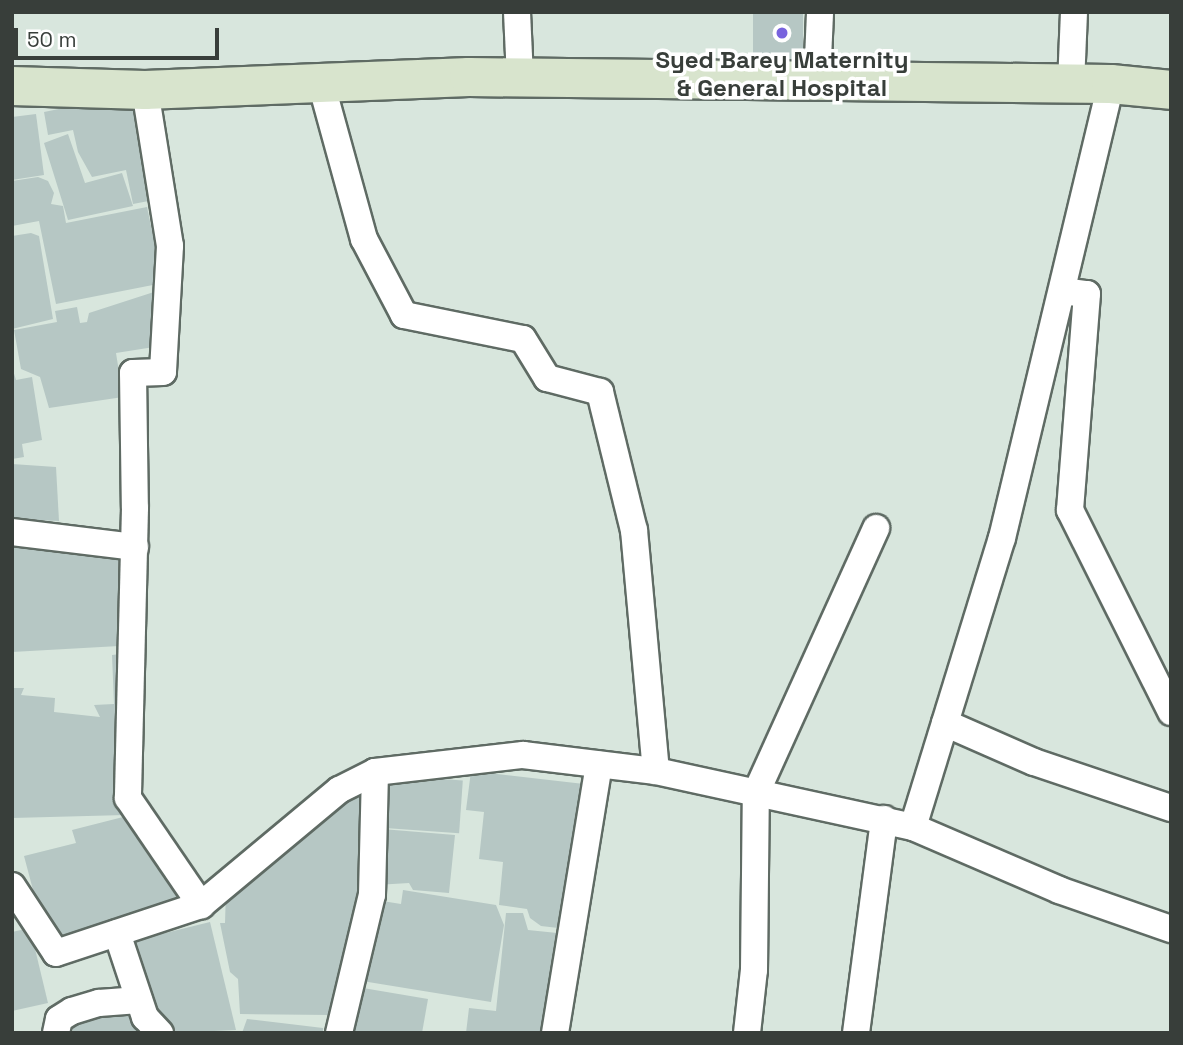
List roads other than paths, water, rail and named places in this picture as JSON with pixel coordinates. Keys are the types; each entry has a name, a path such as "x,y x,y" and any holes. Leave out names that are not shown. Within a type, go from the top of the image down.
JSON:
{"main road":[{"path":"12,86 145,90 520,77 1111,84 1171,90"}],"street":[{"path":"517,12 520,77"},
{"path":"817,82 820,12"},
{"path":"1071,84 1074,12"},
{"path":"321,83 364,239 404,315 523,339 547,378 600,392 634,530 656,771"},
{"path":"913,827 1002,537 1111,84"},
{"path":"145,90 170,246 163,372 133,373 135,547 128,798 201,905"},
{"path":"1062,291 1087,294 1069,510 1171,712"},
{"path":"747,1033 754,970 756,793 876,527"},
{"path":"12,531 135,547"},
{"path":"945,723 1034,762 1171,808"},
{"path":"12,886 56,953 201,905 339,790 375,772 523,755 656,771 884,819 913,827 1059,890 1171,929"},
{"path":"555,1033 599,765"},
{"path":"339,1033 372,895 375,772"},
{"path":"856,1033 884,819"},
{"path":"117,933 145,1017 160,1033"},
{"path":"56,1033 59,1019 72,1011 99,1003 139,999"}],"place":[{"name":"Syed Barey Maternity & General Hospital","path":"782,33"}]}
